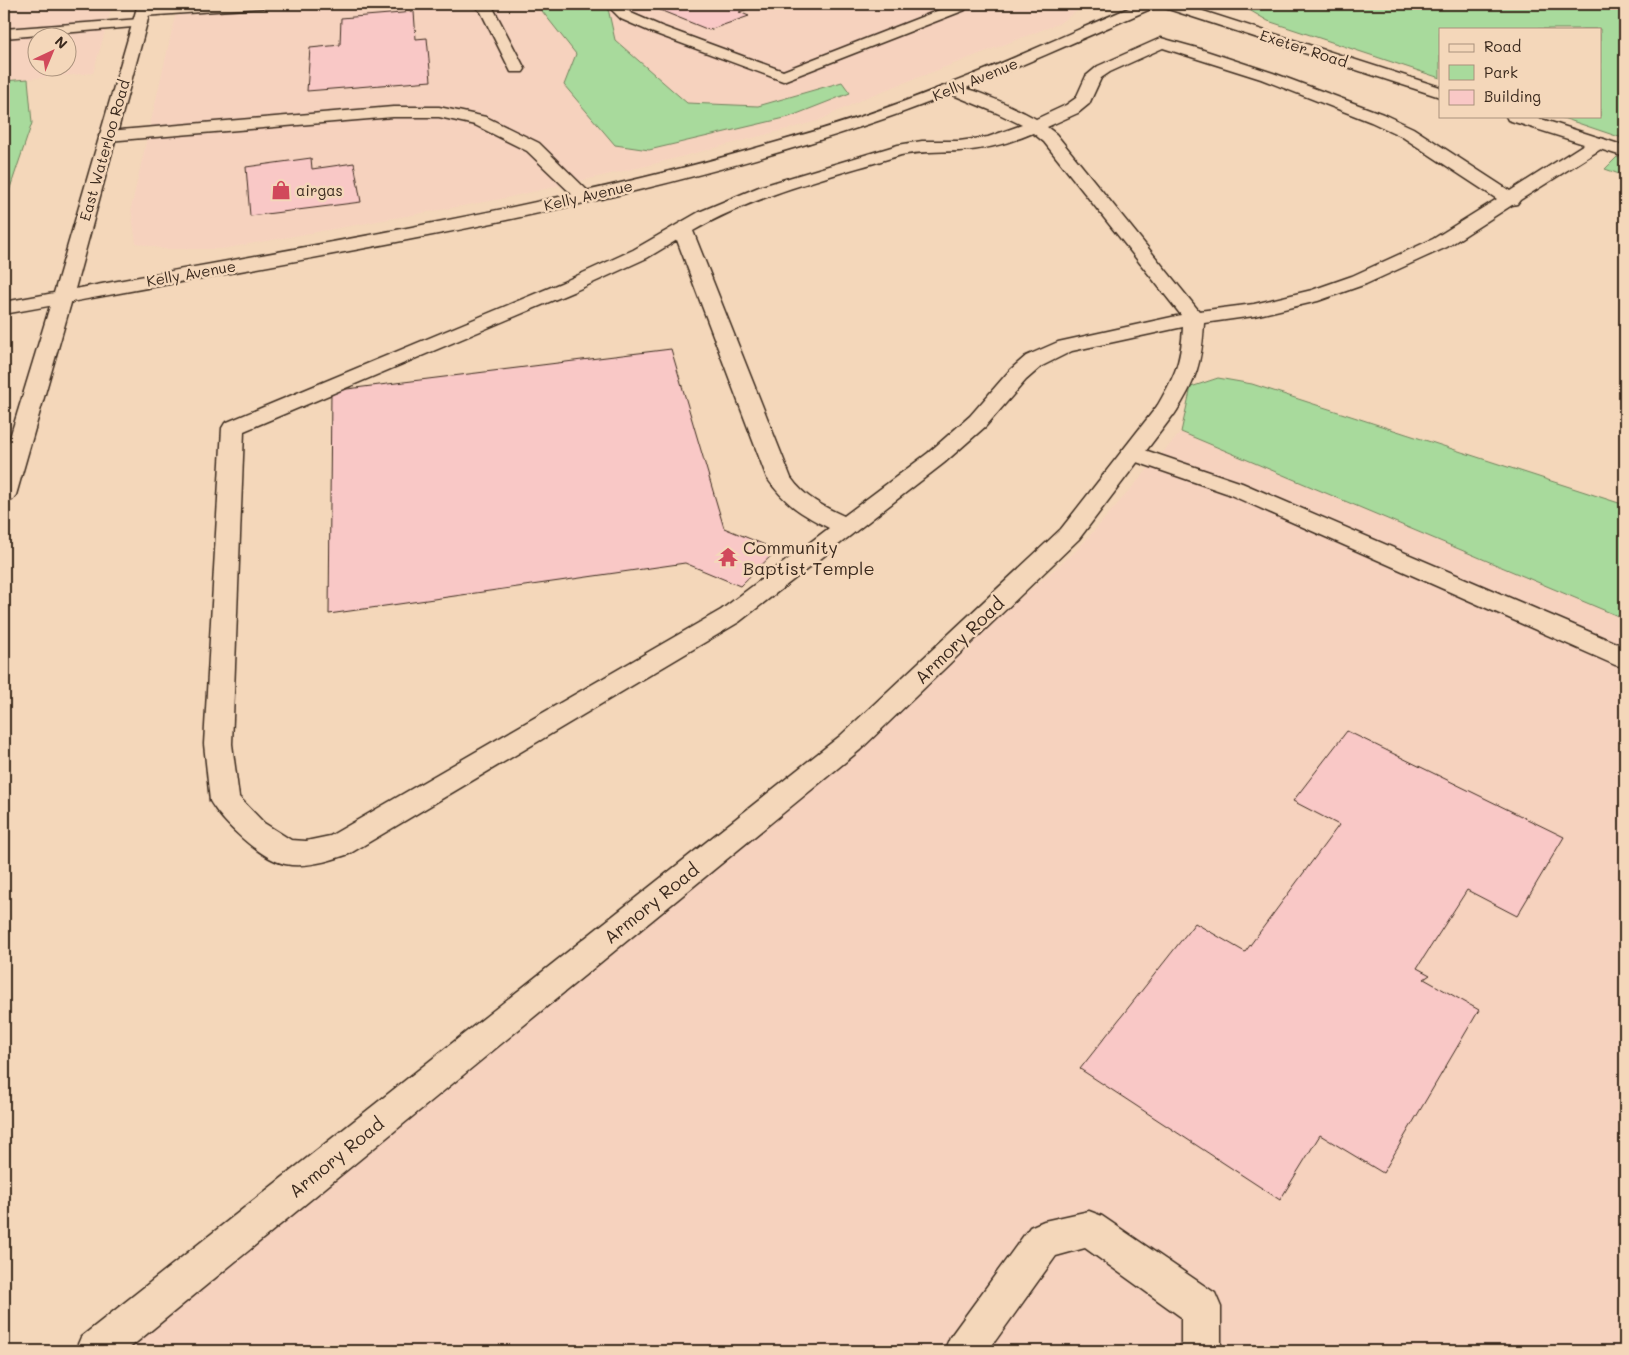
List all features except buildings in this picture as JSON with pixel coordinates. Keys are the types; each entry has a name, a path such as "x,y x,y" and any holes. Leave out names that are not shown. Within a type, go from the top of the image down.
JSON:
{"main road":[{"path":"4,34 142,13 260,4"},
{"path":"479,4 487,9 517,69"},
{"path":"613,4 626,16 656,29 783,76 960,7 952,4"},
{"name":"Kelly Avenue","path":"4,308 585,197 716,165 866,120 952,89 1150,4"},
{"name":"Exeter Road","path":"1167,4 1439,92"},
{"name":"East Waterloo Road","path":"4,495 63,296 142,13"},
{"path":"1510,200 1407,132 1377,118 1267,76 1192,51 1161,43 1094,76 1083,101 1017,134 989,142 959,146 922,146 898,150 765,191 706,216 640,254 568,287 233,428 218,744 225,801 253,831 285,852 306,853 338,846 730,616 936,458 978,420 1018,375 1034,361 1065,346 1194,318 1254,310 1318,295 1359,280 1440,244 1510,200 1598,144"},
{"path":"952,89 1012,113 1036,125 1050,138 1194,318"},
{"path":"108,136 393,112 439,112 480,121 533,147 585,197"},
{"path":"1520,118 1625,152"},
{"path":"683,230 779,478 788,493 804,505 847,527"},
{"name":"Armory Road","path":"94,1351 850,743 1070,534 1166,410 1186,374 1192,353 1194,318"},
{"path":"1133,453 1234,488 1625,658"},
{"path":"964,1351 1044,1240 1089,1229 1200,1307 1201,1346 1198,1351"}],"shaded area":[{"path":"4,4 113,4 93,73 78,74 78,28 28,28 28,78 37,78 4,81"},
{"path":"178,4 1087,4 1058,24 867,97 818,121 646,166 501,199 222,249 164,249 136,243 131,208"},
{"path":"1181,432 1625,619 1625,1351 125,1351 1076,551"}],"green space":[{"path":"531,4 607,4 615,40 687,103 758,106 842,82 850,93 789,117 649,150 615,145 564,85 576,54 542,11"},
{"path":"1239,4 1625,4 1625,139 1563,118 1602,118 1602,28 1439,28 1439,78 1268,21"},
{"path":"28,79 32,123 9,191 4,200 4,81"},
{"path":"1617,157 1625,160 1625,176 1605,169"},
{"path":"1218,378 1252,384 1625,505 1625,619 1181,432 1191,387"}],"place":[{"name":"airgas","path":"281,190"},
{"name":"Community Baptist Temple","path":"728,557"}]}
